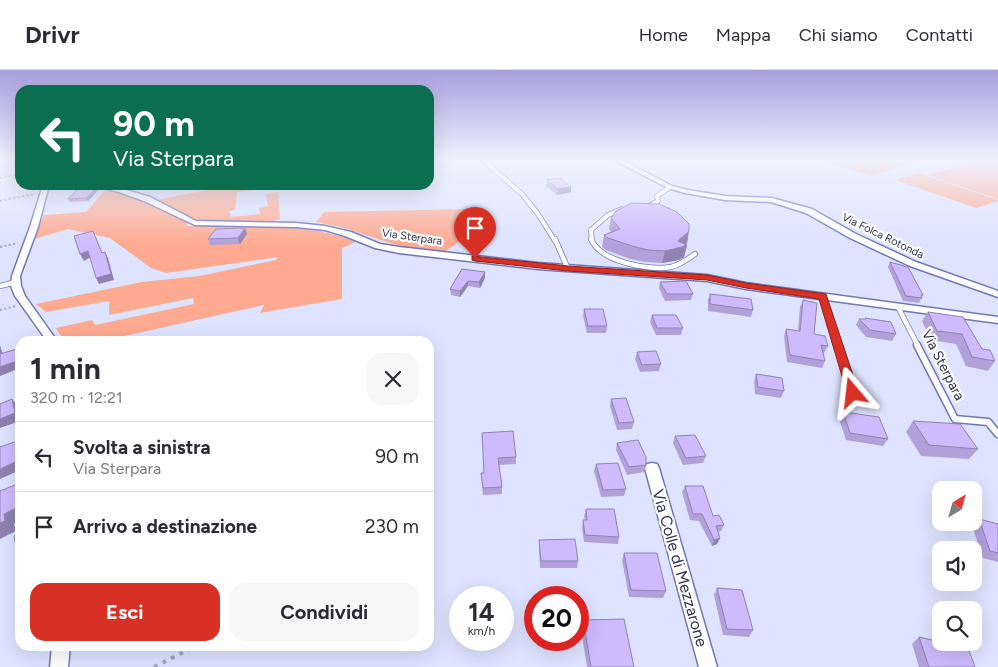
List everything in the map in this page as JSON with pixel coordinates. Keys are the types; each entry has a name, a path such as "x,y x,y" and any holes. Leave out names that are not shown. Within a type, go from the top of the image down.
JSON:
{"street":[{"name":"Via Folca Rotonda","path":"673,188 703,196 772,200 789,204 809,211 853,236 912,264 998,294"},
{"path":"44,190 16,276 16,282 20,296 48,336"},
{"name":"Via Sterpara","path":"121,190 147,199 195,222 208,224 296,225 324,228 348,234 378,246 399,250 568,269 707,278 746,286 998,320"},
{"name":"Via Colle di Mezzarone","path":"652,468 708,667"},
{"path":"59,667 61,651"}],"lane":[{"path":"515,188 555,238 568,269"},
{"path":"645,207 652,206 658,201 657,196 669,188"},
{"path":"629,209 620,209 608,215 591,230 592,242 598,251 612,259 630,264 671,267 684,262 695,254"},
{"path":"0,286 16,282"},
{"path":"823,296 853,393"},
{"name":"Via Sterpara","path":"898,306 955,419 988,422 998,434"}],"path":[{"path":"0,201 38,190"},
{"path":"0,247 29,240"},
{"path":"0,310 25,304"},
{"path":"154,667 186,651"}],"shaded area":[{"path":"918,188 962,188 998,200 976,208"},
{"path":"965,188 998,188 998,199"},
{"path":"105,190 109,190 138,199 158,208 188,223 185,226 272,226 336,235 356,242 342,248 342,299 260,313 264,305 124,336 61,336 56,328 92,320 95,325 194,304 193,298 109,315 109,301 46,312 36,304 142,282 199,276 276,260 278,257 166,273 151,268 110,238 68,229 34,239 44,215 86,212"},
{"path":"207,190 255,190 237,192 235,210 229,211 231,217 260,214 259,208 268,206 266,195 278,191 280,219 270,222 200,221 156,200"},
{"path":"471,209 462,240 444,252 403,247 341,227 316,222 324,212"}],"building":[{"path":"77,190 94,190 86,198 68,199"},
{"path":"632,203 659,204 677,212 689,224 689,231 678,241 687,245 665,251 648,250 608,238 604,235 620,229 611,218 616,211"},
{"path":"245,228 238,238 208,239 216,229"},
{"path":"93,231 102,253 105,252 111,274 96,278 88,251 80,254 74,236"},
{"path":"890,262 908,267 923,295 921,295 922,298 906,296"},
{"path":"462,269 485,272 479,282 468,281 460,291 450,289"},
{"path":"686,281 693,294 667,294 660,282"},
{"path":"710,294 751,299 753,310 710,304"},
{"path":"803,300 817,303 814,334 825,336 828,346 821,345 825,361 790,355 786,329 800,331"},
{"path":"584,309 603,309 607,326 588,326"},
{"path":"928,312 963,317 982,349 990,350 995,361 972,357 962,334 937,331"},
{"path":"652,315 676,315 683,328 657,328"},
{"path":"865,318 891,322 896,334 870,330 859,319"},
{"path":"15,350 15,362 0,367 0,354"},
{"path":"656,351 661,364 642,365 637,352"},
{"path":"756,374 782,378 784,391 758,387"},
{"path":"626,398 634,422 619,423 611,399"},
{"path":"12,399 15,413 0,419 0,404"},
{"path":"843,412 879,417 888,439 850,433"},
{"path":"913,421 960,424 978,449 929,445"},
{"path":"513,431 516,457 498,458 502,487 483,488 481,473 484,473 482,433"},
{"path":"695,435 706,456 686,458 675,436"},
{"path":"638,440 646,457 646,465 629,467 617,443"},
{"path":"15,442 15,462 0,469 0,447"},
{"path":"618,463 626,489 603,490 596,464"},
{"path":"15,485 15,508 4,514 5,521 0,523 0,491"},
{"path":"685,486 703,486 713,516 719,515 724,525 716,526 720,538 714,540 702,514 693,514"},
{"path":"586,509 614,509 619,537 585,535 583,520 587,520"},
{"path":"982,520 998,524 998,553 990,551 982,528"},
{"path":"575,539 578,561 541,561 539,540"},
{"path":"624,553 657,553 666,591 631,590"},
{"path":"717,588 742,590 753,630 727,629"},
{"path":"624,619 634,667 591,667 588,651 589,620"},
{"path":"919,637 932,640 932,651 969,651 975,667 929,667"}],"route":[{"path":"475,258 568,269 707,278 746,286 823,296 853,393"}]}
